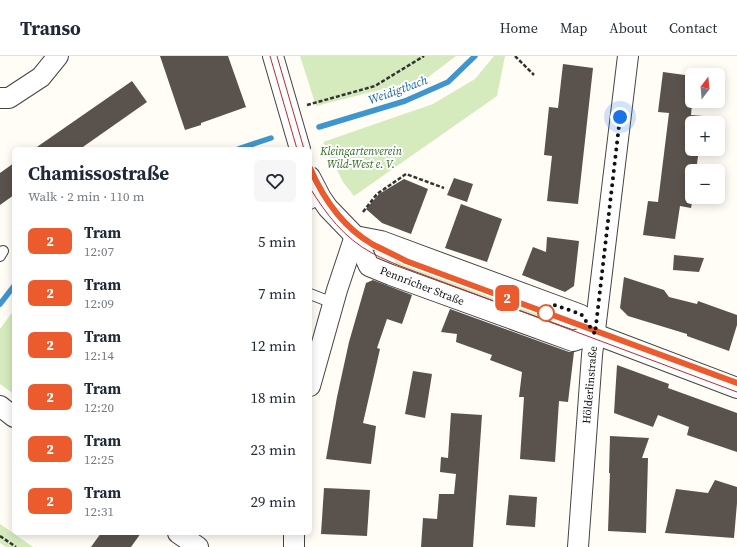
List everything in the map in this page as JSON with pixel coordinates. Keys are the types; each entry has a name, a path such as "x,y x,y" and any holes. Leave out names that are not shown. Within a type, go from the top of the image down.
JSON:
{"street":[{"path":"0,98 9,98 41,77 58,56"},
{"path":"273,56 299,147"},
{"name":"Hölderlinstraße","path":"581,547 592,355 628,56"},
{"path":"312,185 316,201 355,236 381,241 581,314 595,334 737,388"},
{"path":"312,379 333,303 355,236"},
{"name":"Pennricher Straße","path":"355,236 370,266 391,275 573,341 595,334"},
{"path":"0,406 12,415"},
{"path":"181,535 198,547"},
{"path":"294,535 294,547"}],"lane":[{"path":"312,295 333,303"}],"path":[{"path":"315,103 375,86 424,56"},
{"path":"515,56 534,75"},
{"path":"363,212 377,194 406,174 444,188"},
{"path":"0,536 16,547"}],"green space":[{"path":"300,56 456,56 427,78 316,106"},
{"name":"Kleingartenverein Wild-West e. V.","path":"494,56 505,56 497,96 354,196 343,182 323,142 433,104 475,79"},
{"path":"398,255 555,313 550,327 393,268"},
{"path":"12,313 12,393 0,384 0,329"},
{"path":"0,524 12,532 12,535 16,535 33,547 6,547 0,543"}],"building":[{"path":"160,56 228,56 246,107 185,130"},
{"path":"563,64 593,68 578,204 547,201 552,156 544,155 549,107 558,108"},
{"path":"663,72 685,75 685,108 692,108 691,115 703,116 685,116 685,156 698,156 697,164 685,164 685,204 692,204 691,208 680,206 675,239 643,235 648,201 658,202 669,113 658,112"},
{"path":"132,81 147,102 83,147 37,147"},
{"path":"12,164 12,196 0,205 0,173"},
{"path":"454,178 473,184 467,202 447,195"},
{"path":"404,179 428,189 411,234 382,223 366,209 379,194"},
{"path":"461,204 502,219 487,262 445,248"},
{"path":"547,237 579,241 574,286 565,292 522,275 533,247 546,252"},
{"path":"674,255 704,258 699,272 673,270"},
{"path":"624,277 664,290 669,297 697,304 698,301 737,315 737,325 729,351 687,336 687,334 628,316 620,308"},
{"path":"373,280 412,295 402,324 387,319 377,348 380,349 363,423 376,426 371,464 326,459 349,342 366,283"},
{"path":"450,309 569,352 574,352 568,402 559,401 555,462 520,459 524,397 519,397 522,372 490,360 492,355 456,342 457,334 441,332"},
{"path":"617,365 669,384 668,388 737,413 737,452 687,435 689,427 658,415 653,427 614,413"},
{"path":"413,371 432,374 425,418 405,414"},
{"path":"451,413 482,415 473,547 421,547 423,518 437,519 439,494 454,494 456,474 440,472 441,457 448,458"},
{"path":"610,436 649,438 642,458 648,458 646,533 608,531"},
{"path":"715,480 737,487 734,538 665,533 676,489 708,493"},
{"path":"324,488 370,490 367,536 321,534"},
{"path":"509,495 537,497 535,527 506,525"},
{"path":"100,535 140,535 131,547 91,547"}],"waterway":[{"name":"Weidigtbach","path":"319,127 405,101 448,82 475,56"},
{"name":"Weidigtbach","path":"244,147 271,138"},
{"name":"Weidigtbach","path":"0,304 12,289"}],"tram line":[{"path":"270,56 296,147"},
{"path":"277,56 303,147"},
{"path":"312,172 321,190 335,210 352,229 372,244 406,261 737,383"},
{"name":"2","path":"312,172 329,204 355,232 372,244 406,261 737,383"},
{"path":"312,191 322,207 344,233 362,247 379,257 737,392"}],"route":[{"path":"546,313 551,304 581,314 595,334 620,117"}]}
